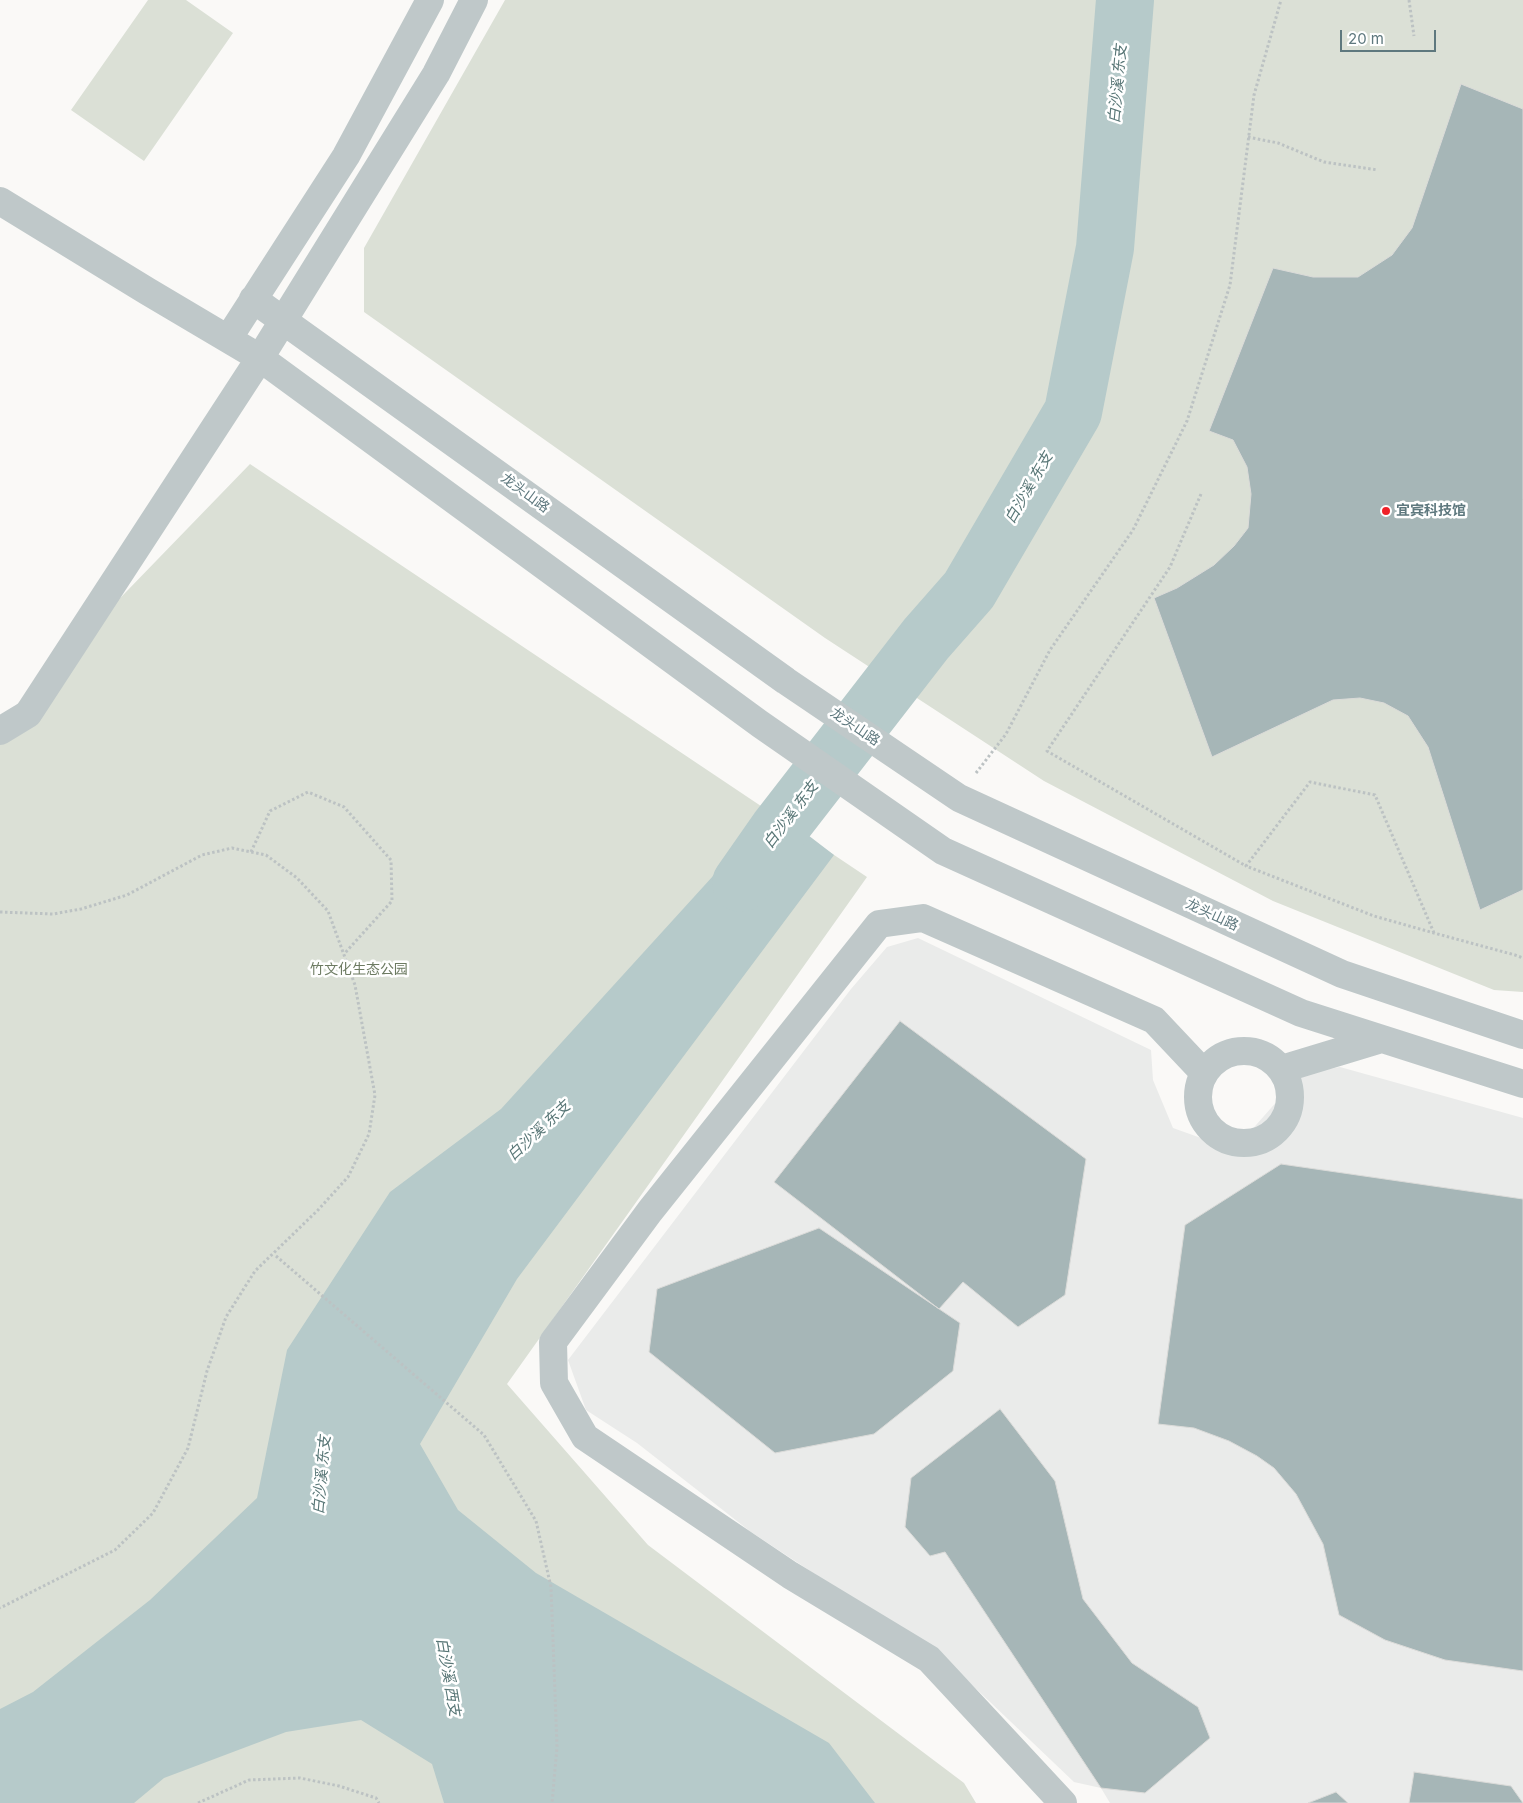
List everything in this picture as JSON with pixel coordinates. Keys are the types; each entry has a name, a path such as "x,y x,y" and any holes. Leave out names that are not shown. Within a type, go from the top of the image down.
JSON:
{"street":[{"path":"228,339 346,156 430,0"},
{"path":"0,731 28,714 260,358 436,74 474,0"},
{"path":"0,201 260,358 760,724 943,851 1301,1013 1523,1084"},
{"name":"龙头山路","path":"253,299 786,681 959,798 1342,974 1523,1035"},
{"path":"1063,1803 929,1659 790,1575 585,1437 554,1383 553,1342 650,1211 879,924 923,918 1154,1020 1204,1073"},
{"path":"1282,1069 1380,1039"},
{"path":"1242,1050 1257,1051 1271,1058 1282,1069 1289,1083 1291,1099 1288,1113 1280,1127 1268,1137 1254,1143 1239,1143 1224,1139 1211,1130 1202,1118 1198,1103 1198,1088 1204,1073 1213,1061 1226,1053 1242,1050"}],"path":[{"path":"959,798 1006,734 1050,650 1133,530 1188,422 1230,285 1254,95 1281,0"},
{"path":"1409,0 1414,36"},
{"path":"1248,137 1278,143 1324,162 1378,170"},
{"path":"1202,494 1170,567 1047,750 1246,866 1374,916 1523,958"},
{"path":"1246,866 1310,782 1375,795 1434,933"},
{"path":"251,852 270,811 308,792 344,807 391,860 392,902 344,953"},
{"path":"0,912 53,914 81,909 127,895 202,855 232,848 266,855 298,878 328,911 355,985 375,1094 369,1134 348,1177 318,1210 255,1271 226,1317 208,1371 188,1448 153,1513 115,1550 0,1608"},
{"path":"276,1256 484,1434 536,1521 550,1587 556,1747 552,1803"},
{"path":"198,1803 249,1780 300,1778 340,1786 376,1798 379,1803"}],"shaded area":[{"path":"918,938 1151,1050 1153,1080 1173,1128 1229,1148 1249,1133 1301,1074 1340,1067 1523,1118 1523,1803 1110,1803 1101,1788 1074,1782 947,1661 751,1532 637,1443 586,1410 568,1360 851,989 887,947"}],"green space":[{"path":"148,0 186,0 233,33 144,161 71,110"},
{"path":"505,0 1523,0 1523,992 1494,990 1273,901 1044,781 825,638 364,312 364,248"},
{"name":"竹文化生态公园","path":"250,464 867,877 507,1384 648,1545 964,1783 976,1803 0,1803 0,722"}],"water":[{"name":"白沙溪 西支","path":"774,809 834,855 517,1279 420,1444 458,1510 536,1573 829,1743 875,1803 444,1803 432,1764 361,1720 286,1732 164,1778 134,1803 0,1803 0,1709 33,1692 150,1600 257,1498 287,1350 390,1192 501,1109"}],"building":[{"name":"宜宾科技馆","path":"1461,84 1523,109 1523,890 1480,910 1428,747 1408,716 1384,703 1360,698 1333,700 1212,757 1154,598 1177,588 1214,565 1234,546 1248,528 1251,494 1247,467 1233,440 1209,431 1273,268 1313,277 1358,277 1392,255 1412,228"},
{"path":"900,1021 1086,1159 1065,1295 1018,1327 963,1282 939,1309 774,1182"},
{"path":"1281,1164 1523,1199 1523,1671 1445,1660 1385,1640 1339,1615 1323,1544 1296,1494 1274,1468 1257,1456 1229,1441 1194,1428 1158,1424 1185,1225"},
{"path":"819,1228 960,1323 953,1371 874,1434 775,1453 649,1352 657,1289"},
{"path":"1000,1409 1055,1481 1083,1599 1132,1663 1198,1707 1210,1738 1145,1793 1101,1788 945,1552 930,1556 905,1527 911,1478"},
{"path":"1414,1772 1511,1786 1523,1803 1409,1803"},
{"path":"1336,1792 1348,1803 1308,1803"}],"waterway":[{"name":"白沙溪 东支","path":"741,883 778,830 926,639 969,590 1073,412 1105,248 1125,0"}],"place":[{"name":"宜宾科技馆","path":"1386,511"}]}
